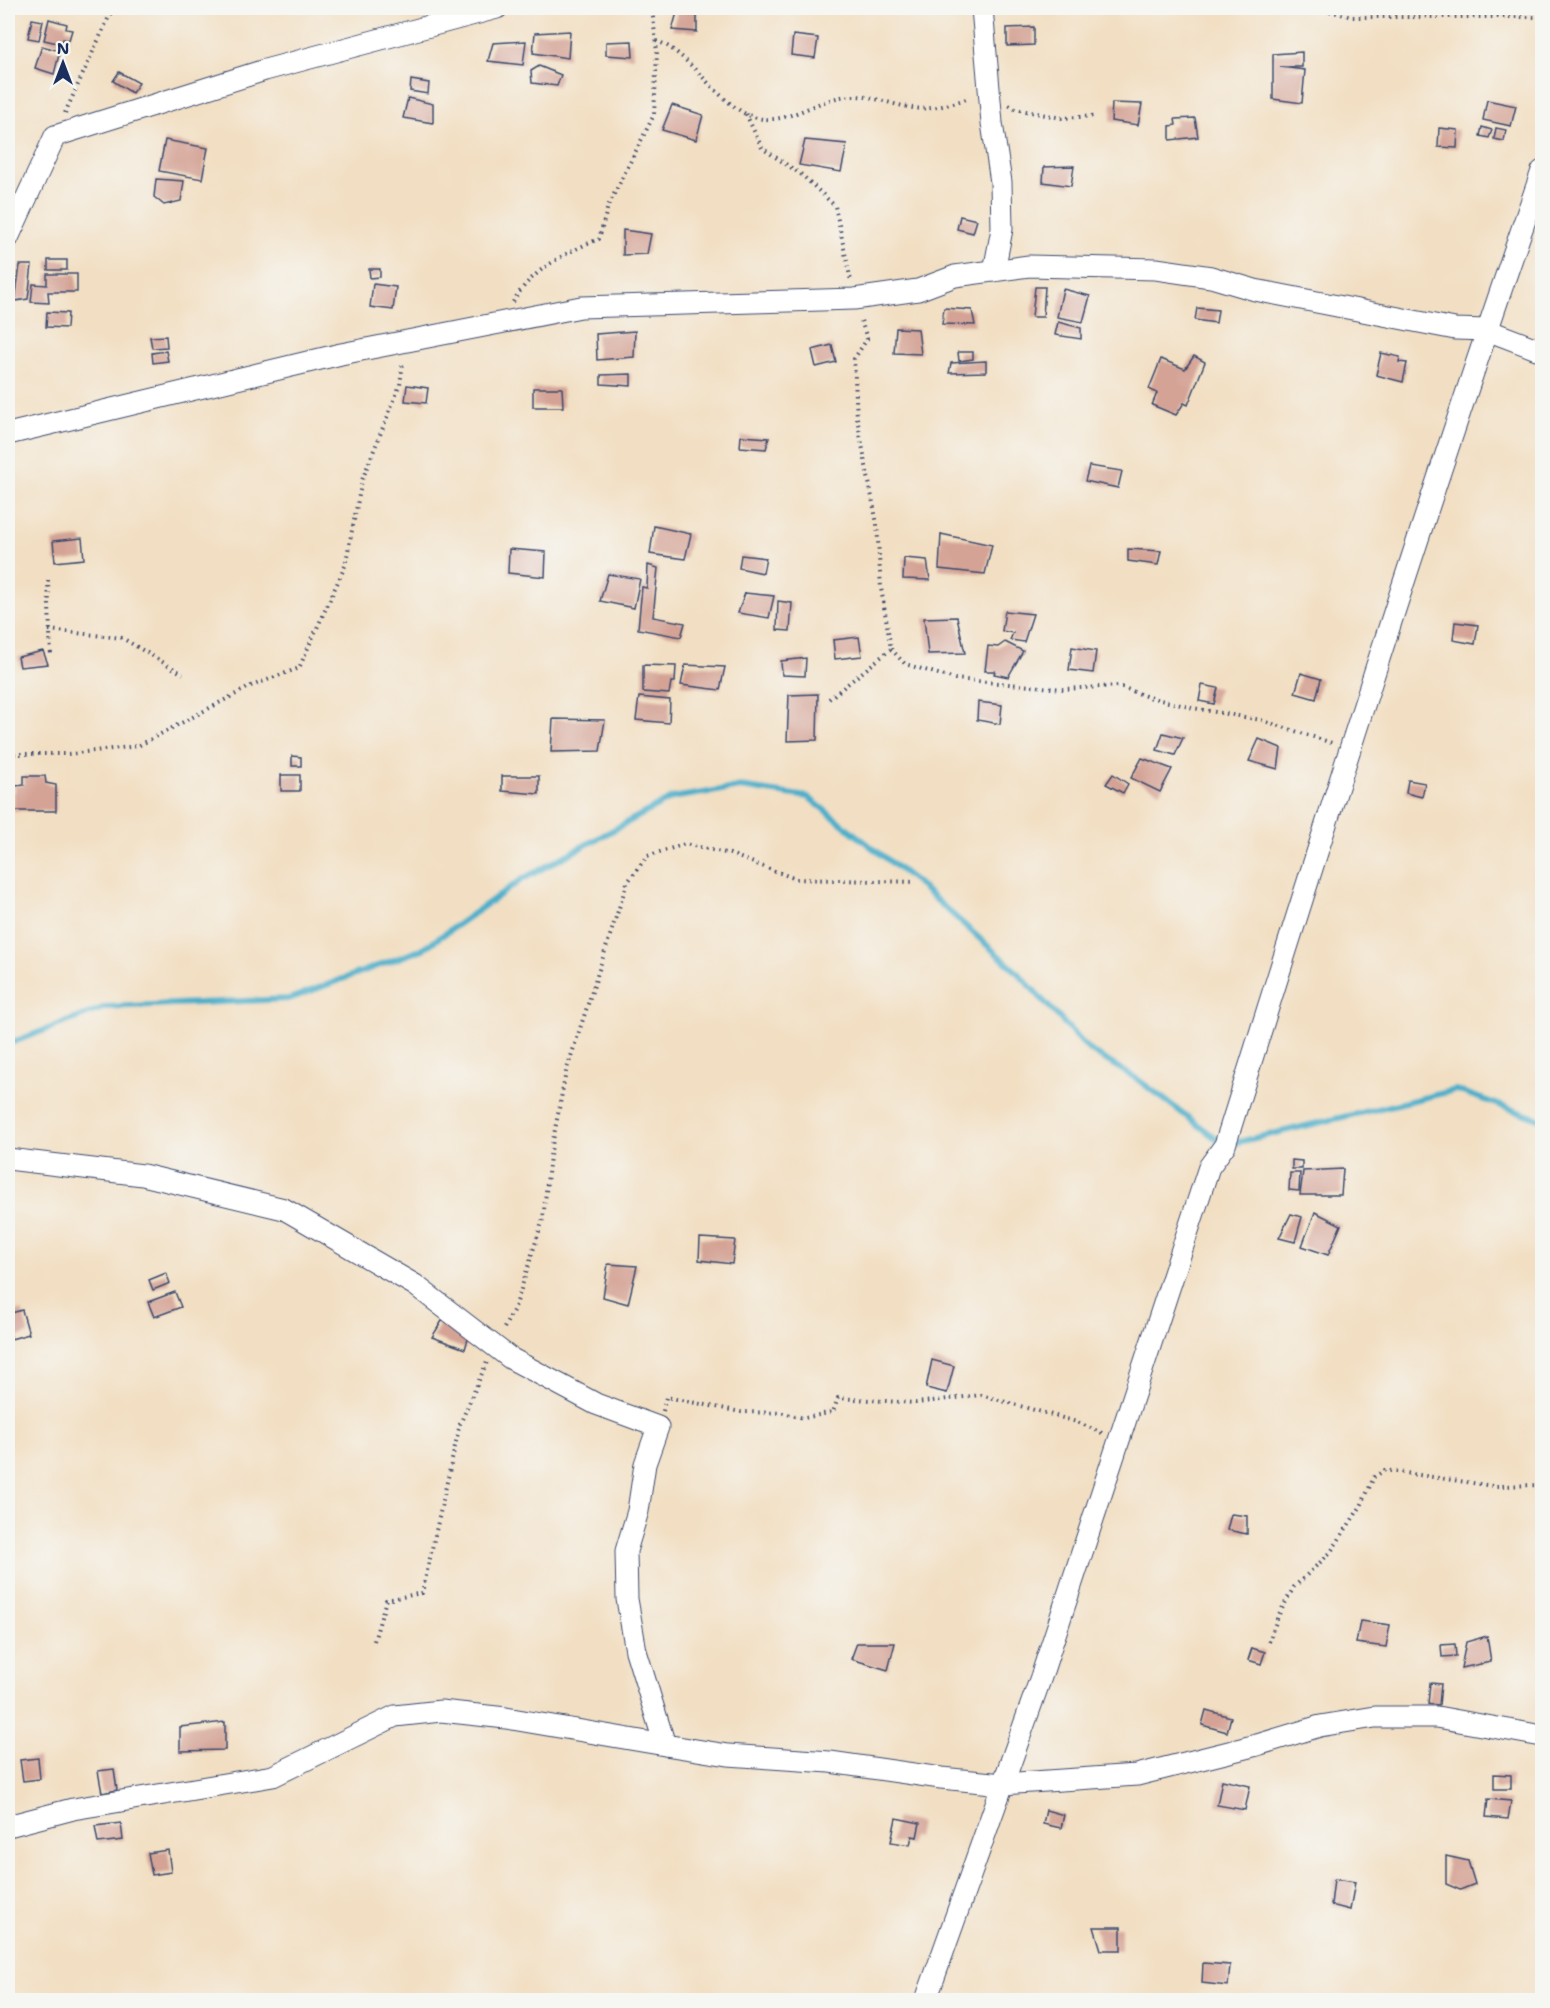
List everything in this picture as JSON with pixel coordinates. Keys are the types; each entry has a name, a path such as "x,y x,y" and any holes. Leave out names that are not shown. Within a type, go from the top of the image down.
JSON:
{"street":[{"path":"8,238 55,136 265,70 497,8"},
{"path":"982,8 992,123 1001,182 1002,229 994,271"},
{"path":"926,2001 1003,1784 1209,1167 1225,1145 1349,748 1487,330 1534,222 1542,171"},
{"path":"8,434 405,342 581,307 854,299 918,290 956,276 1029,266 1156,269 1212,278 1255,290 1455,329 1487,330 1542,351"},
{"path":"8,1159 143,1174 284,1209 415,1285 494,1347 596,1404 658,1427 645,1464 638,1511 626,1551 627,1599 636,1651 665,1745"},
{"path":"8,1827 73,1809 273,1776 395,1716 441,1711 506,1718 728,1755 830,1762 941,1778 1003,1784 1137,1775 1257,1745 1320,1726 1375,1717 1437,1717 1542,1736"}],"path":[{"path":"55,136 113,8"},
{"path":"509,308 520,288 564,253 599,239 608,206 654,115 656,41 652,8"},
{"path":"1318,8 1352,16 1542,17"},
{"path":"656,41 670,45 715,93 746,114 778,120 853,95 877,100"},
{"path":"746,114 762,148 802,175 835,206 854,299 867,339 854,359 857,418 877,524 881,588 891,649 905,664 956,679 1064,689 1119,686 1182,705 1262,720 1349,748"},
{"path":"8,754 68,754 138,746 251,686 299,668 345,566 362,480 400,385 405,342"},
{"path":"48,580 51,657"},
{"path":"50,630 122,638 183,674"},
{"path":"829,699 891,649"},
{"path":"374,1641 386,1600 422,1593 460,1424 494,1347 516,1305 543,1219 550,1156 566,1072 627,883 647,856 685,844 730,854 796,879 916,882"},
{"path":"658,1427 666,1397 741,1412 783,1413 804,1418 833,1412 838,1398 916,1403 981,1395 1077,1422 1102,1432 1121,1435"},
{"path":"1269,1642 1278,1616 1294,1587 1330,1553 1360,1506 1374,1477 1385,1470 1493,1486 1542,1485"}],"building":[{"path":"678,9 697,9 697,32 672,30"},
{"path":"32,19 43,21 39,40 28,38"},
{"path":"49,19 67,24 66,29 72,30 69,40 63,39 62,44 44,40"},
{"path":"1034,27 1034,45 1007,46 1007,28"},
{"path":"570,31 568,58 533,53 535,33"},
{"path":"793,35 818,38 815,58 791,55"},
{"path":"526,41 523,65 488,61 493,43"},
{"path":"632,41 633,57 606,55 606,42"},
{"path":"42,46 60,51 54,74 35,68"},
{"path":"1302,52 1302,67 1280,67 1305,70 1302,103 1273,99 1273,54"},
{"path":"539,66 561,75 557,86 532,83 531,71"},
{"path":"119,72 139,83 132,93 113,81"},
{"path":"411,80 429,83 428,94 410,91"},
{"path":"408,98 433,104 433,123 403,118"},
{"path":"1487,100 1516,106 1511,126 1483,120"},
{"path":"1112,103 1142,104 1138,125 1111,121"},
{"path":"672,105 703,115 696,140 662,130"},
{"path":"1195,118 1198,137 1170,140 1170,126 1176,125 1175,119"},
{"path":"1482,127 1492,130 1489,138 1480,136"},
{"path":"1439,128 1458,130 1457,148 1438,147"},
{"path":"1496,128 1506,130 1504,141 1494,139"},
{"path":"165,140 208,148 202,179 159,171"},
{"path":"805,140 847,144 841,172 799,165"},
{"path":"1074,166 1071,186 1043,182 1044,167"},
{"path":"156,179 184,181 181,201 164,205 154,197"},
{"path":"960,216 977,220 973,233 957,229"},
{"path":"623,230 651,234 647,254 623,255"},
{"path":"48,260 67,260 67,270 48,270"},
{"path":"20,265 32,265 28,299 15,301"},
{"path":"369,269 380,269 380,277 370,278"},
{"path":"47,274 77,274 77,292 48,292 49,303 31,302 33,284 47,285"},
{"path":"373,284 396,287 393,310 370,307"},
{"path":"1035,287 1045,287 1043,317 1032,317"},
{"path":"1063,289 1090,296 1083,322 1057,317"},
{"path":"944,308 972,310 975,325 942,324"},
{"path":"1197,308 1218,310 1216,323 1195,320"},
{"path":"47,312 68,313 67,328 46,327"},
{"path":"1058,322 1081,328 1081,339 1055,335"},
{"path":"896,328 918,329 921,354 894,353"},
{"path":"635,331 634,357 597,360 596,334"},
{"path":"166,336 167,347 152,348 150,337"},
{"path":"832,345 836,362 816,367 812,350"},
{"path":"166,351 168,361 153,363 152,353"},
{"path":"958,352 973,352 973,359 959,361"},
{"path":"1381,353 1400,357 1399,362 1407,363 1403,382 1376,375"},
{"path":"1194,356 1205,362 1188,405 1184,403 1176,415 1152,405 1157,393 1149,389 1161,359 1185,369"},
{"path":"986,361 986,372 949,373 951,363"},
{"path":"631,374 631,386 601,384 601,375"},
{"path":"407,385 428,388 426,403 405,401"},
{"path":"533,388 562,388 563,407 533,407"},
{"path":"741,436 769,438 766,449 740,447"},
{"path":"1089,466 1122,471 1118,488 1085,481"},
{"path":"654,526 691,534 685,559 650,554"},
{"path":"941,534 992,545 985,574 939,569"},
{"path":"82,538 84,559 55,562 53,541"},
{"path":"509,549 546,552 545,577 508,573"},
{"path":"1128,549 1161,551 1158,565 1128,561"},
{"path":"741,555 766,558 763,573 739,568"},
{"path":"904,558 927,560 930,580 903,579"},
{"path":"648,565 658,568 653,617 685,623 681,637 638,629 642,587 647,588"},
{"path":"608,574 640,579 634,608 600,601"},
{"path":"745,593 774,596 769,618 738,613"},
{"path":"778,601 792,603 790,631 777,630"},
{"path":"1005,611 1033,614 1024,642 1010,640 1013,633 1002,631"},
{"path":"957,617 965,653 928,654 924,618"},
{"path":"1455,622 1478,625 1475,644 1453,640"},
{"path":"859,637 862,656 835,659 833,640"},
{"path":"1005,642 1023,651 1008,677 994,674 995,671 985,671 988,646 998,647"},
{"path":"1072,647 1096,651 1093,673 1069,670"},
{"path":"43,651 48,664 20,667 18,657"},
{"path":"806,658 805,676 782,675 781,661"},
{"path":"643,665 676,666 675,682 671,682 669,694 643,692"},
{"path":"685,665 725,667 720,690 681,685"},
{"path":"1301,673 1321,679 1316,699 1295,693"},
{"path":"1202,685 1218,688 1214,704 1199,701"},
{"path":"818,694 817,740 787,741 789,695"},
{"path":"639,697 670,700 669,723 636,720"},
{"path":"978,702 1002,705 1000,724 977,720"},
{"path":"553,719 605,720 600,751 551,752"},
{"path":"1163,733 1183,738 1175,755 1157,750"},
{"path":"1259,739 1281,748 1278,769 1249,761"},
{"path":"292,756 301,757 301,766 292,766"},
{"path":"1142,758 1172,769 1160,792 1131,778"},
{"path":"1113,774 1128,784 1123,793 1106,784"},
{"path":"281,775 300,775 300,791 281,791"},
{"path":"24,776 45,776 46,783 56,785 56,811 14,811 14,786 24,785"},
{"path":"502,776 539,776 539,794 502,791"},
{"path":"1408,780 1425,783 1422,797 1406,793"},
{"path":"1292,1160 1302,1161 1302,1169 1292,1169"},
{"path":"1343,1169 1341,1195 1300,1195 1303,1171"},
{"path":"1290,1173 1300,1173 1299,1191 1289,1190"},
{"path":"1315,1212 1341,1225 1328,1255 1302,1246"},
{"path":"1291,1214 1302,1217 1295,1242 1279,1238"},
{"path":"700,1238 735,1240 732,1264 699,1260"},
{"path":"608,1264 637,1266 628,1304 603,1297"},
{"path":"166,1273 170,1283 153,1290 149,1280"},
{"path":"175,1292 181,1307 154,1317 148,1302"},
{"path":"22,1310 29,1334 11,1339 8,1314"},
{"path":"445,1316 472,1326 465,1349 432,1337"},
{"path":"932,1360 954,1366 947,1393 926,1388"},
{"path":"1231,1514 1247,1516 1247,1534 1227,1530"},
{"path":"1360,1621 1390,1625 1386,1647 1356,1643"},
{"path":"1487,1636 1491,1662 1461,1668 1466,1642"},
{"path":"857,1643 895,1643 888,1670 851,1659"},
{"path":"1455,1644 1456,1656 1442,1657 1441,1645"},
{"path":"1252,1648 1265,1652 1261,1664 1248,1660"},
{"path":"1430,1683 1441,1684 1439,1705 1428,1704"},
{"path":"1206,1710 1231,1717 1227,1732 1202,1725"},
{"path":"225,1722 225,1750 180,1751 180,1727"},
{"path":"38,1758 40,1779 23,1781 20,1760"},
{"path":"114,1769 117,1790 102,1793 98,1771"},
{"path":"1494,1774 1511,1775 1511,1789 1494,1789"},
{"path":"1222,1780 1250,1786 1245,1810 1217,1805"},
{"path":"1488,1799 1511,1801 1508,1819 1486,1817"},
{"path":"1046,1810 1064,1815 1061,1828 1043,1824"},
{"path":"896,1818 920,1823 917,1837 912,1836 910,1845 891,1842"},
{"path":"121,1823 123,1840 98,1843 95,1826"},
{"path":"168,1850 171,1872 152,1875 148,1853"},
{"path":"1446,1856 1468,1861 1475,1884 1460,1890 1446,1884"},
{"path":"1334,1879 1355,1882 1350,1910 1331,1905"},
{"path":"1094,1927 1121,1927 1121,1950 1101,1950"},
{"path":"1203,1963 1230,1965 1228,1986 1202,1983"}],"waterway":[{"path":"8,1044 106,1007 289,999 423,949 521,880 672,798 740,787 808,797 916,882 1015,970 1089,1050 1137,1079 1221,1142"},
{"path":"1230,1144 1456,1090 1542,1120"}]}
